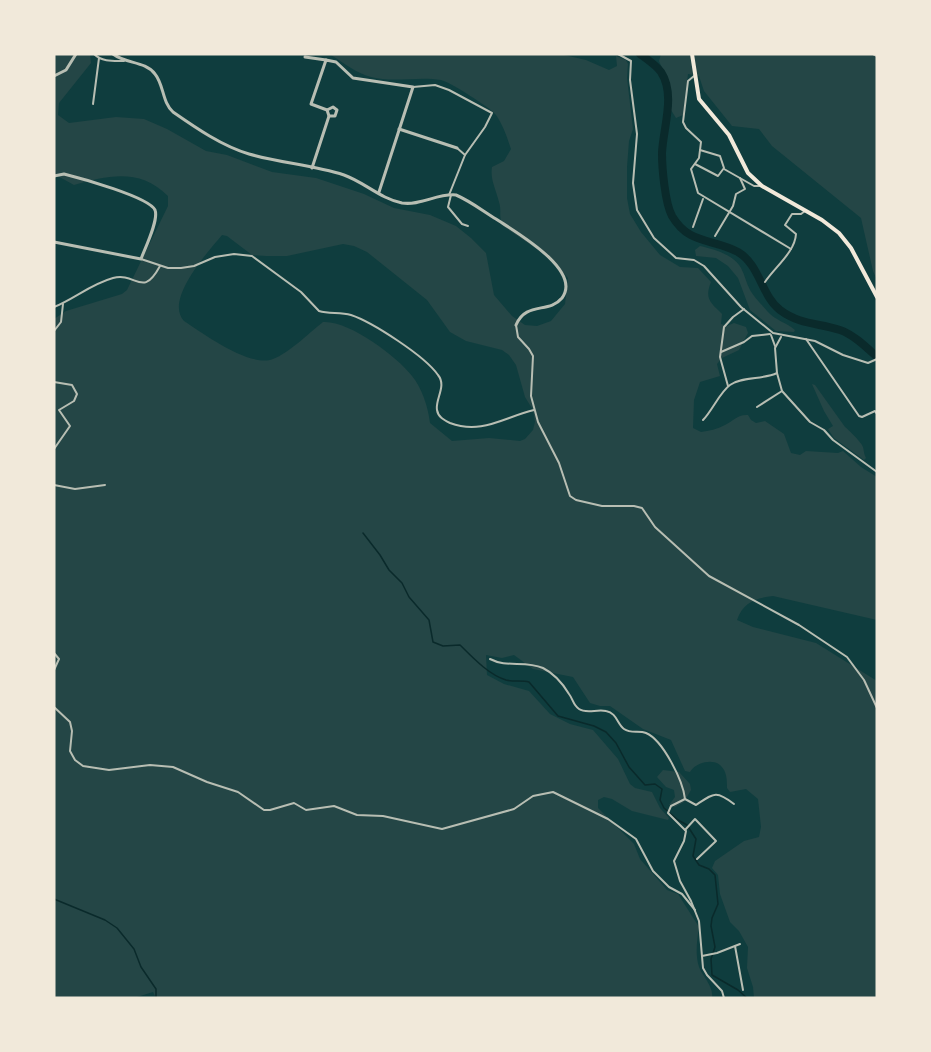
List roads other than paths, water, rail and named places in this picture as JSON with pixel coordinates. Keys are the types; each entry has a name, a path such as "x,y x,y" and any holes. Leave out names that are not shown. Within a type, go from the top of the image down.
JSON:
{"main road":[{"path":"692,54 699,99 729,135 748,173 762,186 834,228 844,238 877,297"}],"street":[{"path":"54,76 66,70 76,54"},
{"path":"94,54 109,61 124,61 146,66 152,70 159,81 169,109 215,138 248,154 350,177 396,201 410,203 450,195 460,197 547,255 562,274 566,288 561,300 527,312 516,325 518,337 533,356 531,384 534,410 539,426 559,463 569,493 574,499 602,506 642,508 655,527 709,576 799,625 847,657 864,680 877,708"},
{"path":"113,54 124,61"},
{"path":"618,54 631,61 630,80 637,134 633,183 638,210 654,238 676,258 694,260 704,266 744,309 770,332 823,344 843,355 868,363 877,360"},
{"path":"873,54 877,56"},
{"path":"305,57 336,62 353,78 413,87 435,84 492,113 465,155 450,195 448,207 462,224 468,226"},
{"path":"93,104 99,58"},
{"path":"326,60 311,104 327,110"},
{"path":"694,76 688,81 683,122 686,129 700,140 699,158 691,173 698,193 791,249"},
{"path":"379,193 413,87"},
{"path":"327,110 333,106 337,110 335,116 329,116"},
{"path":"312,168 329,116 327,110"},
{"path":"399,129 457,148 465,155"},
{"path":"700,150 720,156 724,169 754,186 762,186"},
{"path":"695,164 718,176 724,169"},
{"path":"54,176 64,174 74,176 135,196 150,204 156,217 141,259"},
{"path":"716,236 729,213 736,194 745,189 740,178"},
{"path":"693,227 702,197"},
{"path":"765,282 791,249 797,236 785,225 792,214 801,214 805,210"},
{"path":"54,242 141,259 160,266 181,268 192,267 215,257 234,254 252,256 301,292 318,312 348,314 367,321 414,353 438,374 441,380 442,386 436,408 443,420 479,428 534,410"},
{"path":"54,307 95,285 117,277 147,283 160,266"},
{"path":"54,331 61,322 63,304"},
{"path":"728,386 722,366 721,352 724,327 744,309"},
{"path":"770,332 775,346 777,373 782,391 810,422 824,430 833,440 877,472"},
{"path":"721,352 752,336 770,332"},
{"path":"775,346 781,336"},
{"path":"806,339 859,416 862,417 875,411 877,414"},
{"path":"703,420 728,386 752,378 766,378 777,373"},
{"path":"54,382 72,385 77,394 74,401 59,410 70,426 54,448"},
{"path":"757,407 782,391"},
{"path":"54,485 75,489 105,485"},
{"path":"54,653 59,658 54,670"},
{"path":"490,659 506,664 519,662 531,664 545,669 560,681 576,707 582,711 607,711 613,714 621,728 628,732 645,732 666,754 684,790 685,799"},
{"path":"54,707 70,722 72,731 70,751 72,757 81,765 103,770 150,765 178,768 207,782 238,792 264,810 294,802 309,810 334,806 357,815 383,816 442,829 514,809 539,794 549,792 556,794 608,819 636,839 653,871 669,887 682,894 695,910"},
{"path":"685,799 696,805 716,794 724,796 734,804"},
{"path":"685,799 671,806 668,812 688,828"},
{"path":"697,859 716,841 695,819 688,828 674,861 700,927 705,972 717,985 724,998"},
{"path":"702,956 740,944"},
{"path":"735,946 743,990"}],"waterway":[{"path":"640,54 661,72 668,91 668,112 662,153 664,185 667,203 672,216 679,225 693,236 738,252 751,264 774,304 787,315 845,332 877,357"},
{"path":"363,533 389,570 402,583 409,597 429,620 433,642 443,646 460,645 481,665 500,678 529,682 558,716 594,726 606,732 616,743 629,767 645,785 655,784 662,789 660,800 664,808 687,825 696,839 693,856 699,865 709,869 715,875 718,904 711,926 715,947 711,959 712,975 747,998"},
{"path":"54,899 105,920 117,928 134,949 141,967 156,989 156,998"}]}
